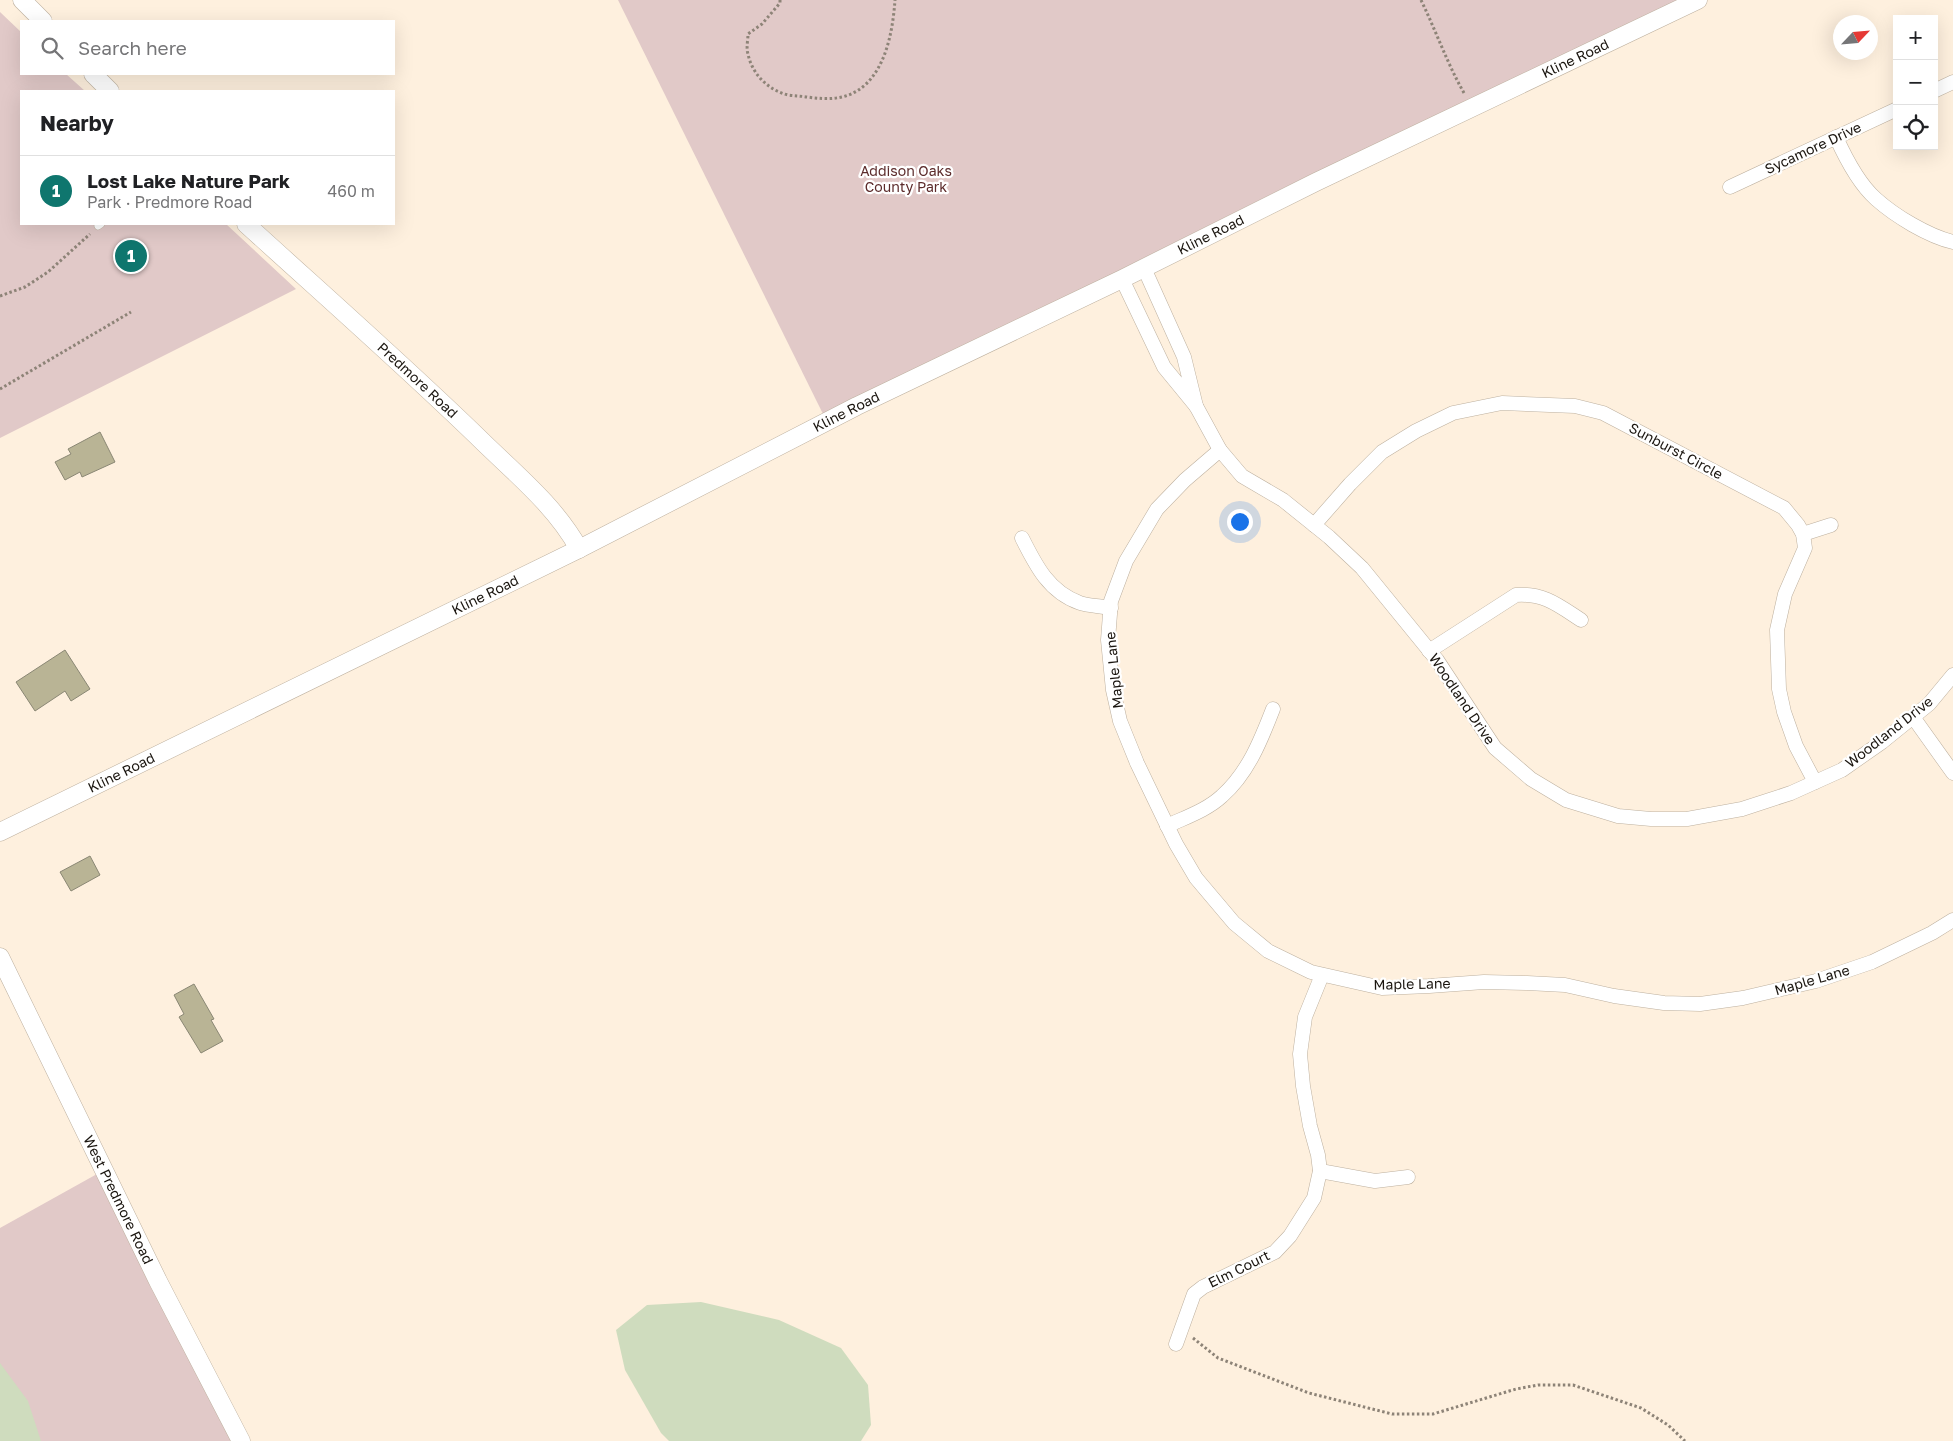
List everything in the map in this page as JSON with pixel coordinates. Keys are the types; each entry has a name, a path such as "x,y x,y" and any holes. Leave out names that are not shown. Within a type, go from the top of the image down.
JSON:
{"street":[{"path":"22,0 42,20"},
{"name":"Kline Road","path":"0,832 579,549 857,406 1122,279 1316,182 1698,0"},
{"path":"94,75 109,90"},
{"path":"1938,89 1953,82"},
{"name":"Sycamore Drive","path":"1730,187 1893,111"},
{"path":"1836,137 1854,171 1875,198 1937,238 1953,242"},
{"name":"Predmore Road","path":"247,225 462,422 553,510 568,529 579,549"},
{"name":"Woodland Drive","path":"1144,268 1184,357 1196,406"},
{"name":"Woodland Drive","path":"1122,279 1164,367 1196,406 1220,450 1242,476 1283,500 1362,568 1429,651 1495,748 1531,779 1566,800 1618,816 1651,819 1688,819 1742,808 1791,793 1842,770 1882,742 1929,704 1953,675"},
{"name":"Sunburst Circle","path":"1314,525 1350,484 1382,452 1416,431 1453,413 1502,403 1576,406 1603,413 1784,508 1798,524 1803,534"},
{"name":"Maple Lane","path":"1220,450 1185,480 1157,509 1126,561 1111,601 1108,640 1113,690 1120,721 1137,763 1167,826 1196,878 1234,923 1268,951 1310,972 1382,988 1484,982 1527,983 1566,985 1614,996 1664,1003 1700,1004 1743,998 1816,981 1872,962 1932,933 1953,920"},
{"path":"1814,782 1796,746 1784,712 1779,689 1777,630 1785,594 1805,548 1803,534 1831,524"},
{"path":"1022,538 1046,581 1060,594 1080,603 1110,608"},
{"path":"1429,651 1516,595 1530,594 1546,597 1581,620"},
{"path":"1167,826 1202,810 1222,796 1239,776 1260,745 1273,709"},
{"path":"1913,717 1953,773"},
{"name":"West Predmore Road","path":"0,957 158,1281 241,1441"},
{"name":"Elm Court","path":"1176,1344 1194,1294 1203,1287 1275,1252 1290,1236 1314,1198 1320,1172 1303,1086 1300,1054 1305,1017 1322,975"},
{"path":"1320,1172 1375,1181 1408,1177"}],"path":[{"path":"780,0 780,3 762,24 748,34 747,52 754,71 763,82 774,90 789,95 823,100 840,99 866,84 883,58 894,14 895,0"},
{"path":"1421,0 1453,74 1472,107"},
{"path":"0,296 25,287 48,272 76,249 99,225"},
{"path":"0,389 131,312"},
{"path":"1181,1328 1218,1358 1309,1393 1392,1414 1433,1414 1516,1389 1538,1385 1573,1385 1641,1408 1668,1425 1686,1441"}],"green space":[{"name":"Addison Oaks County Park","path":"618,0 1700,0 824,416"},
{"path":"0,12 20,31 20,75 67,75 84,90 20,90 20,225 227,225 296,289 0,438"},
{"path":"97,1174 233,1441 0,1441 0,1228"}],"shaded area":[{"path":"701,1302 779,1320 841,1348 868,1385 871,1425 861,1441 669,1441 661,1433 625,1370 616,1330 647,1305"},
{"path":"0,1363 28,1401 41,1441 0,1441"}],"building":[{"path":"100,432 115,462 82,477 80,472 65,480 55,462 71,454 68,449"},
{"path":"65,650 90,689 71,701 65,691 35,711 16,682"},
{"path":"90,856 100,875 71,891 60,872"},
{"path":"194,984 214,1019 211,1020 223,1041 201,1053 179,1017 184,1014 174,995"}],"place":[{"name":"Lost Lake Nature Park","path":"131,256"}]}
